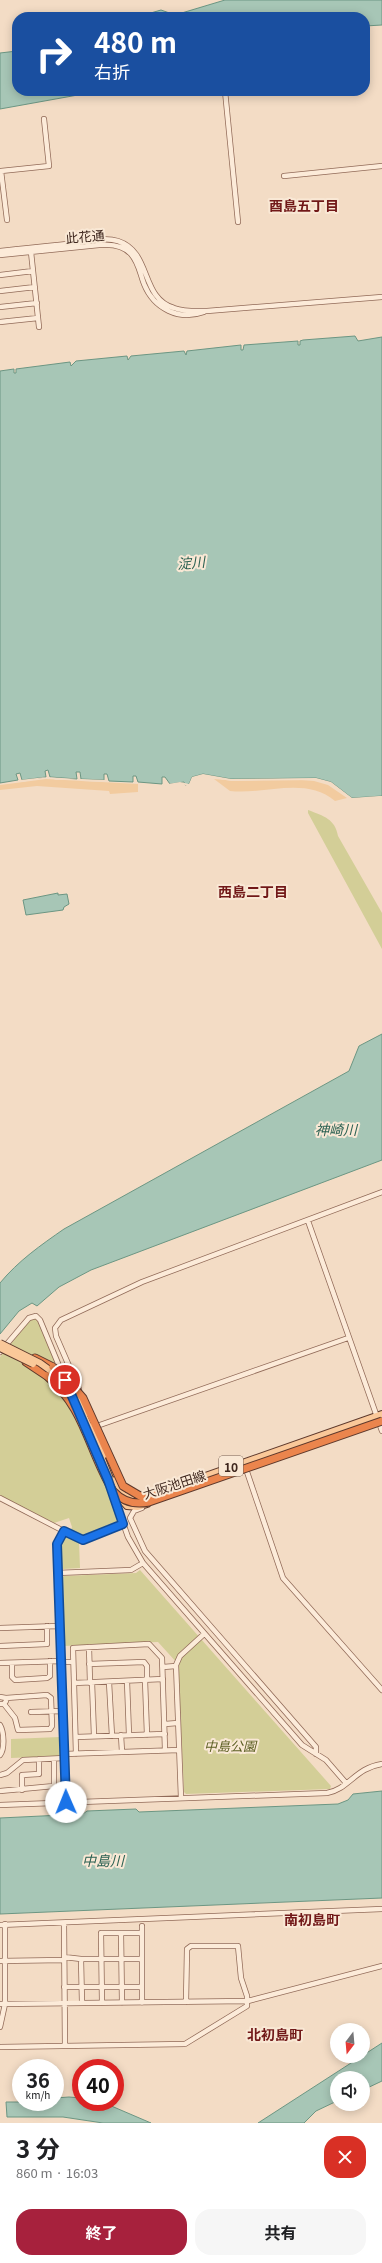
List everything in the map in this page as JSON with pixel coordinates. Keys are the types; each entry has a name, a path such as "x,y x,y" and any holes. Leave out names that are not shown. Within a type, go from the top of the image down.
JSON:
{"highway":[{"path":"15,1353 49,1364 74,1387 90,1412 121,1483 129,1491 140,1496 159,1494 379,1416"},
{"path":"15,1353 64,1392 78,1413 113,1491 123,1500 135,1503 149,1502 382,1426"}],"main road":[{"name":"大阪池田線","path":"0,1343 49,1373 67,1389 81,1410 120,1492 132,1498 142,1498 382,1414"},
{"name":"大阪池田線","path":"0,1348 15,1353"},
{"name":"大阪池田線","path":"102,1455 119,1499 127,1506 140,1507 382,1426"}],"street":[{"path":"225,96 238,222"},
{"path":"7,220 1,171 49,166 44,119"},
{"path":"284,176 382,166"},
{"name":"此花通","path":"0,251 106,240 119,241 135,252 140,259 151,290 164,303 175,309 208,311 382,297"},
{"name":"此花通","path":"0,255 111,245 127,250 135,259 144,285 158,304 177,314 198,314 208,311"},
{"path":"31,252 39,327"},
{"path":"0,275 33,271"},
{"path":"0,291 35,287"},
{"path":"0,307 37,303"},
{"path":"0,322 38,318"},
{"path":"132,1498 125,1493 98,1426 88,1404 76,1384 56,1336 55,1328 58,1322 142,1282 382,1192"},
{"path":"308,1221 348,1338 382,1426"},
{"path":"0,1352 29,1318 34,1316 39,1318 108,1480 132,1546 143,1563 302,1745 326,1760 346,1783"},
{"path":"98,1426 348,1338"},
{"path":"244,1462 283,1578 382,1690"},
{"path":"187,1492 132,1512 130,1520 139,1542 158,1568 316,1747 316,1754"},
{"path":"0,1498 83,1540 123,1524"},
{"path":"64,1531 56,1547 66,1802"},
{"path":"58,1573 131,1570 143,1563"},
{"path":"0,1646 47,1644 47,1626"},
{"path":"0,1628 59,1626"},
{"path":"181,1798 176,1666 180,1656 204,1634"},
{"path":"76,1754 73,1648 149,1644 162,1658 166,1750"},
{"path":"89,1647 94,1736"},
{"path":"12,1663 12,1677 15,1680 47,1678 50,1676 50,1662"},
{"path":"0,1663 73,1662"},
{"path":"89,1664 144,1662 147,1666 147,1734"},
{"path":"162,1667 176,1666"},
{"path":"74,1683 163,1680"},
{"path":"127,1681 129,1735"},
{"path":"109,1682 112,1736"},
{"path":"47,1695 51,1698 52,1726 50,1729 18,1730 15,1718 2,1704 2,1696 47,1695"},
{"path":"31,1712 62,1711"},
{"path":"165,1724 178,1723"},
{"path":"0,1725 2,1728 3,1750 0,1755"},
{"path":"76,1737 165,1734"},
{"path":"121,1735 122,1752"},
{"path":"0,1775 6,1773 23,1760 54,1759 76,1754 179,1750"},
{"path":"22,1790 22,1775 39,1774 39,1759"},
{"path":"0,1791 54,1786 54,1759"},
{"path":"0,1806 66,1802 327,1793 337,1790 359,1772 382,1764"},
{"path":"0,2027 2,2004 2,1925 382,1909"},
{"path":"64,1923 65,2046"},
{"path":"142,1926 142,2002"},
{"path":"102,2003 101,1933 142,1933"},
{"path":"121,1933 122,2003"},
{"path":"0,2047 186,2044 242,2011 247,2006 248,2001 241,1978 238,1946 191,1946 186,1951 186,2002"},
{"path":"2,1961 64,1958 101,1960 142,1959"},
{"path":"81,1959 82,2003"},
{"path":"2,2004 248,2001 382,1966"},
{"path":"64,1987 142,1987"}],"green space":[{"path":"308,810 324,816 337,830 338,836 382,913 382,949 308,813"},
{"path":"32,1318 38,1320 120,1522 81,1538 70,1532 72,1527 69,1518 54,1523 0,1496 0,1357"},
{"path":"69,1537 79,1542 80,1568 63,1569 61,1567 60,1546 64,1538"},
{"name":"中島公園","path":"140,1570 331,1786 330,1789 186,1794 184,1792 178,1664 158,1642 64,1646 61,1579 64,1576 136,1573"},
{"path":"60,1737 61,1756 11,1758 11,1739"}],"sand":[{"path":"46,779 138,784 138,792 110,794 109,791 37,786 0,790 0,785"},
{"path":"214,779 237,781 289,779 314,781 328,785 347,798 335,801 324,794 311,789 298,788 243,792 230,791"}],"water":[{"path":"225,0 382,0 382,25 370,26 370,12 185,12"},
{"path":"161,10 167,12 154,12"},
{"path":"12,52 12,96 72,96 0,109 0,53"},
{"name":"淀川","path":"355,336 358,341 382,337 382,796 352,798 331,782 316,778 231,779 203,774 192,777 189,784 185,785 184,782 170,784 165,777 162,777 162,784 138,782 136,776 133,776 133,782 109,781 107,774 104,774 104,780 81,779 80,772 76,772 77,779 50,777 48,770 45,771 46,777 22,780 20,773 16,774 18,780 0,783 0,371 14,369 14,373 16,373 16,369 70,362 71,366 76,361 127,356 128,360 131,356 184,351 186,355 187,351 241,345 241,350 243,350 244,345 298,341 298,345 300,345 300,341 303,340"},
{"path":"58,893 58,895 67,894 69,904 64,907 63,910 26,915 23,900"},
{"name":"神崎川","path":"382,1034 382,1160 91,1270 59,1287 37,1306 32,1303 19,1311 0,1334 0,1283 30,1254 64,1229 349,1071 359,1046"},
{"name":"中島川","path":"382,1791 382,1898 0,1914 0,1818 83,1814 87,1811 136,1809 139,1812 338,1804 348,1800 353,1794"},
{"path":"382,2043 382,2081 370,2087 370,2071 339,2071 351,2063 370,2063 370,2051"},
{"path":"330,2077 330,2104 316,2111 304,2123 258,2123"},
{"path":"64,2097 72,2097 72,2111 123,2111 151,2123 103,2123 63,2117 7,2117 6,2102 12,2102 12,2111 64,2111"}],"pier":[{"path":"203,774 231,779 316,778 331,782 352,798 382,796 382,798 351,800 330,784 316,780 231,781 203,776 194,778 189,786 181,784 170,786 168,784 180,782 189,784 192,777"},
{"path":"47,777 22,782 20,780"},
{"path":"48,777 77,779 79,779 56,780"},
{"path":"79,779 106,780 104,782 81,781"}],"district":[{"name":"酉島五丁目","path":"304,205"},
{"name":"西島二丁目","path":"253,891"},
{"name":"南初島町","path":"312,1919"},
{"name":"北初島町","path":"275,2034"}],"route":[{"path":"65,1380 108,1480 123,1524 83,1540 64,1531 57,1542 66,1802"}]}
